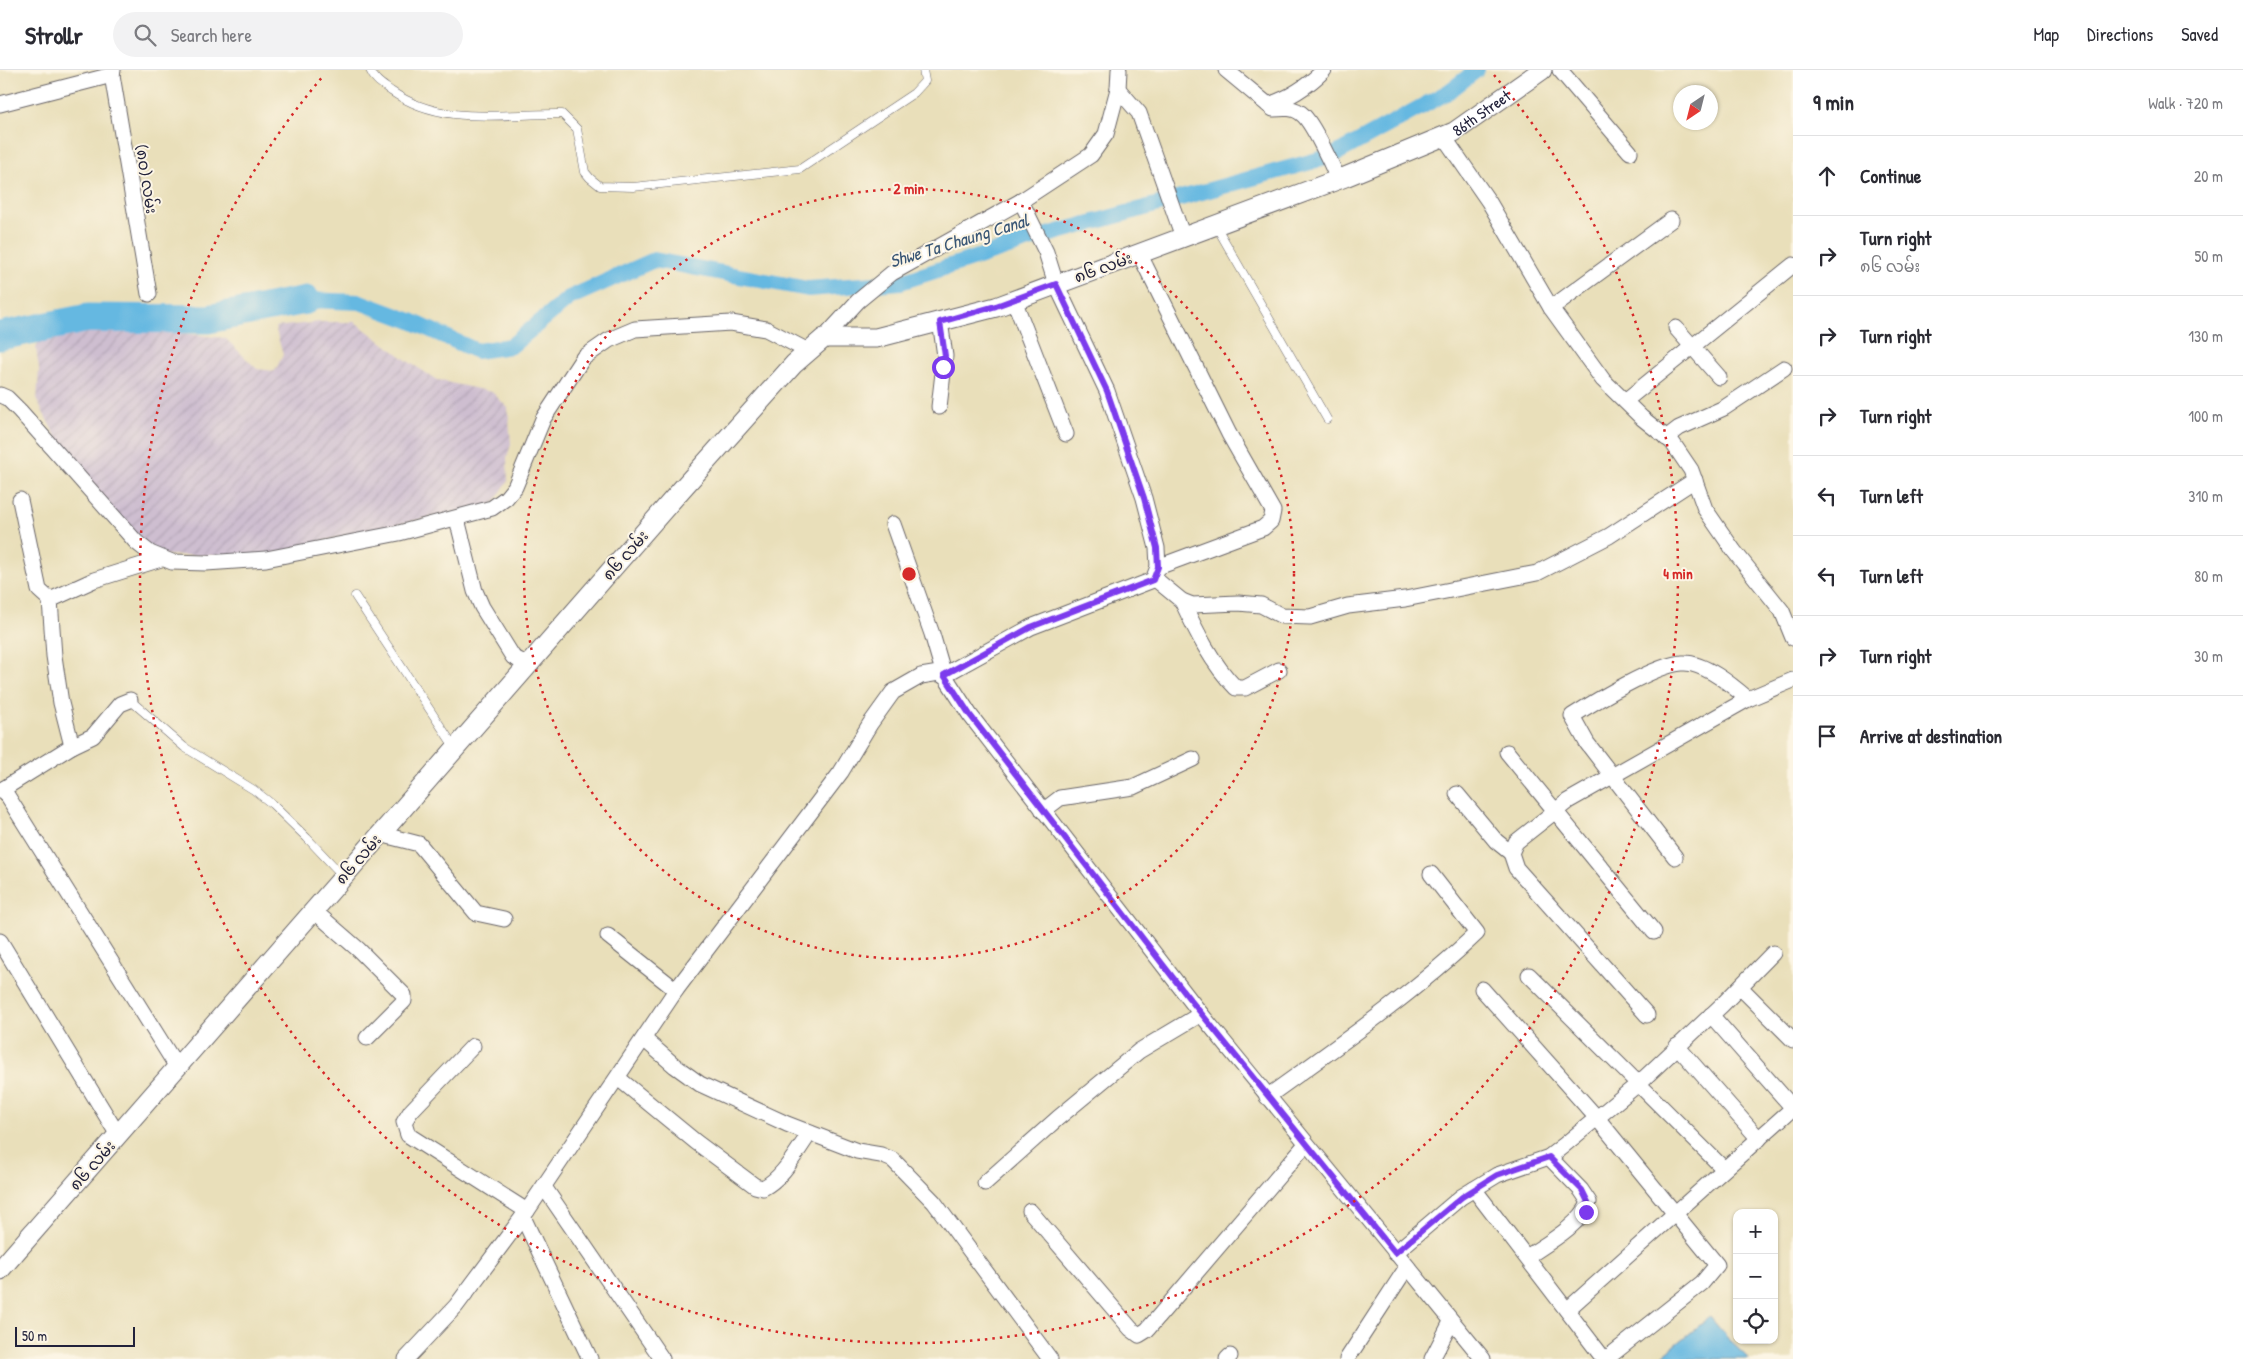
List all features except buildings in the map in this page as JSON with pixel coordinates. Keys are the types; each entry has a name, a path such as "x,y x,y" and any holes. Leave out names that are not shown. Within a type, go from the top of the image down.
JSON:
{"street":[{"path":"824,338 858,301 892,274 1021,201 1091,155 1106,134 1118,89 1119,70"},
{"path":"1226,70 1267,106 1273,109 1288,108 1304,116 1336,173"},
{"path":"1267,106 1282,101 1296,93 1313,81 1324,70"},
{"name":"86th Street","path":"1444,137 1454,132 1542,70"},
{"path":"1560,70 1630,152"},
{"path":"0,104 113,72"},
{"name":"(၈၀) လမ်း","path":"113,72 149,294"},
{"path":"1118,89 1139,113 1181,229"},
{"path":"1444,137 1489,202 1551,308 1604,380 1672,442 1686,463 1705,509 1734,551 1782,612 1793,638"},
{"name":"၈၆ လမ်း","path":"0,1270 313,910 794,364 824,338 876,338 940,322 1014,300 1139,254 1181,229 1215,225 1336,173 1444,137"},
{"path":"406,1359 456,1306 525,1214 676,990 831,785 893,692 921,676 939,673 944,675 1031,627 1153,580 1156,572 1157,548 1144,498 1107,391 1056,284 1046,252 1021,201"},
{"path":"1551,308 1671,220"},
{"path":"1139,254 1229,434 1273,511 1271,520 1263,528 1156,572"},
{"path":"1625,401 1793,265"},
{"path":"1014,300 1066,434"},
{"path":"938,407 945,356 940,322"},
{"path":"0,395 7,398 20,411 136,542 161,559 172,562 206,563 266,559 399,533 457,519 492,508 506,498 521,476 543,419 583,358 609,340 635,329 731,323 766,329 808,352"},
{"path":"1676,328 1720,377"},
{"path":"1666,438 1679,428 1724,408 1784,368"},
{"path":"1182,601 1192,605 1238,603 1260,605 1282,616 1310,617 1348,606 1405,599 1537,573 1609,536 1694,480"},
{"path":"20,500 38,590 50,600 54,656 61,704 72,746"},
{"path":"457,519 475,591 482,607 513,657 528,665"},
{"path":"893,524 932,634 944,675 970,715 1201,1014 1483,1359"},
{"path":"50,600 94,580 161,559"},
{"path":"1156,572 1182,601 1196,630 1227,679 1236,688 1245,688 1280,670"},
{"path":"1676,857 1587,743 1572,716 1597,699 1662,668 1682,662 1701,667 1730,684 1748,699"},
{"path":"1511,853 1516,842 1568,801 1748,699 1793,680"},
{"path":"130,700 120,704 92,736 72,746 1,790 176,1067"},
{"path":"1507,752 1554,812 1654,932"},
{"path":"1043,810 1060,798 1133,787 1193,759"},
{"path":"1457,794 1496,841 1511,853 1516,868 1647,1015"},
{"path":"380,834 418,844 476,913 504,918"},
{"path":"1267,1096 1362,1028 1447,962 1477,933 1431,874"},
{"path":"313,910 359,950 404,995 404,1001 367,1038"},
{"path":"608,936 676,990"},
{"path":"0,941 118,1135"},
{"path":"1395,1253 1474,1189 1497,1175 1549,1157 1638,1084 1740,987 1773,952"},
{"path":"1529,975 1724,1169"},
{"path":"1740,987 1793,1040"},
{"path":"1474,1189 1605,1359 1702,1284 1717,1264 1597,1118 1482,989"},
{"path":"985,1182 1139,1051 1201,1014"},
{"path":"1567,1310 1793,1108 1711,1015"},
{"path":"644,1039 675,1066 700,1084 810,1133 857,1151 880,1155 893,1160 934,1202 1050,1359"},
{"path":"473,1046 411,1111 404,1122 408,1135 525,1214 590,1359"},
{"path":"1677,1046 1760,1139"},
{"path":"618,1078 696,1142 755,1186 763,1188 770,1185 782,1174 810,1133"},
{"path":"1030,1211 1131,1329 1139,1335 1148,1330 1306,1144"},
{"path":"1527,1257 1586,1212 1588,1202 1582,1190 1549,1157"},
{"path":"544,1187 662,1359"},
{"path":"1347,1359 1407,1267"},
{"path":"1432,1359 1451,1322"}],"lane":[{"path":"370,70 373,77 402,98 423,107 457,116 512,117 562,114 577,129 585,172 590,178 600,186 632,187 800,169 914,94 924,82 923,70"},
{"path":"1215,225 1327,419"},
{"path":"355,596 455,748"},
{"path":"130,700 184,747 254,790 272,804 343,876"}],"shaded area":[{"path":"320,322 355,322 437,380 492,392 508,408 511,444 507,458 508,481 493,504 346,535 264,556 155,555 94,495 61,446 37,401 39,369 36,348 46,329 180,333 225,338 257,369 275,371 283,355 275,327"}],"water":[{"path":"1710,1317 1730,1341 1749,1359 1658,1359"}],"waterway":[{"name":"Shwe Ta Chaung Canal","path":"306,300 360,302 411,321 477,351 511,346 569,298 654,260 808,289 901,282 1033,239 1332,156 1448,92 1477,70"},
{"path":"0,336 88,318 208,319 306,300"}],"route":[{"path":"943,367 945,356 940,322 996,306 1056,284 1107,391 1144,498 1157,548 1158,567 1153,580 1031,627 944,675 970,715 1065,840 1267,1096 1395,1253 1462,1197 1497,1175 1549,1157 1582,1190 1588,1202 1586,1212"}]}
